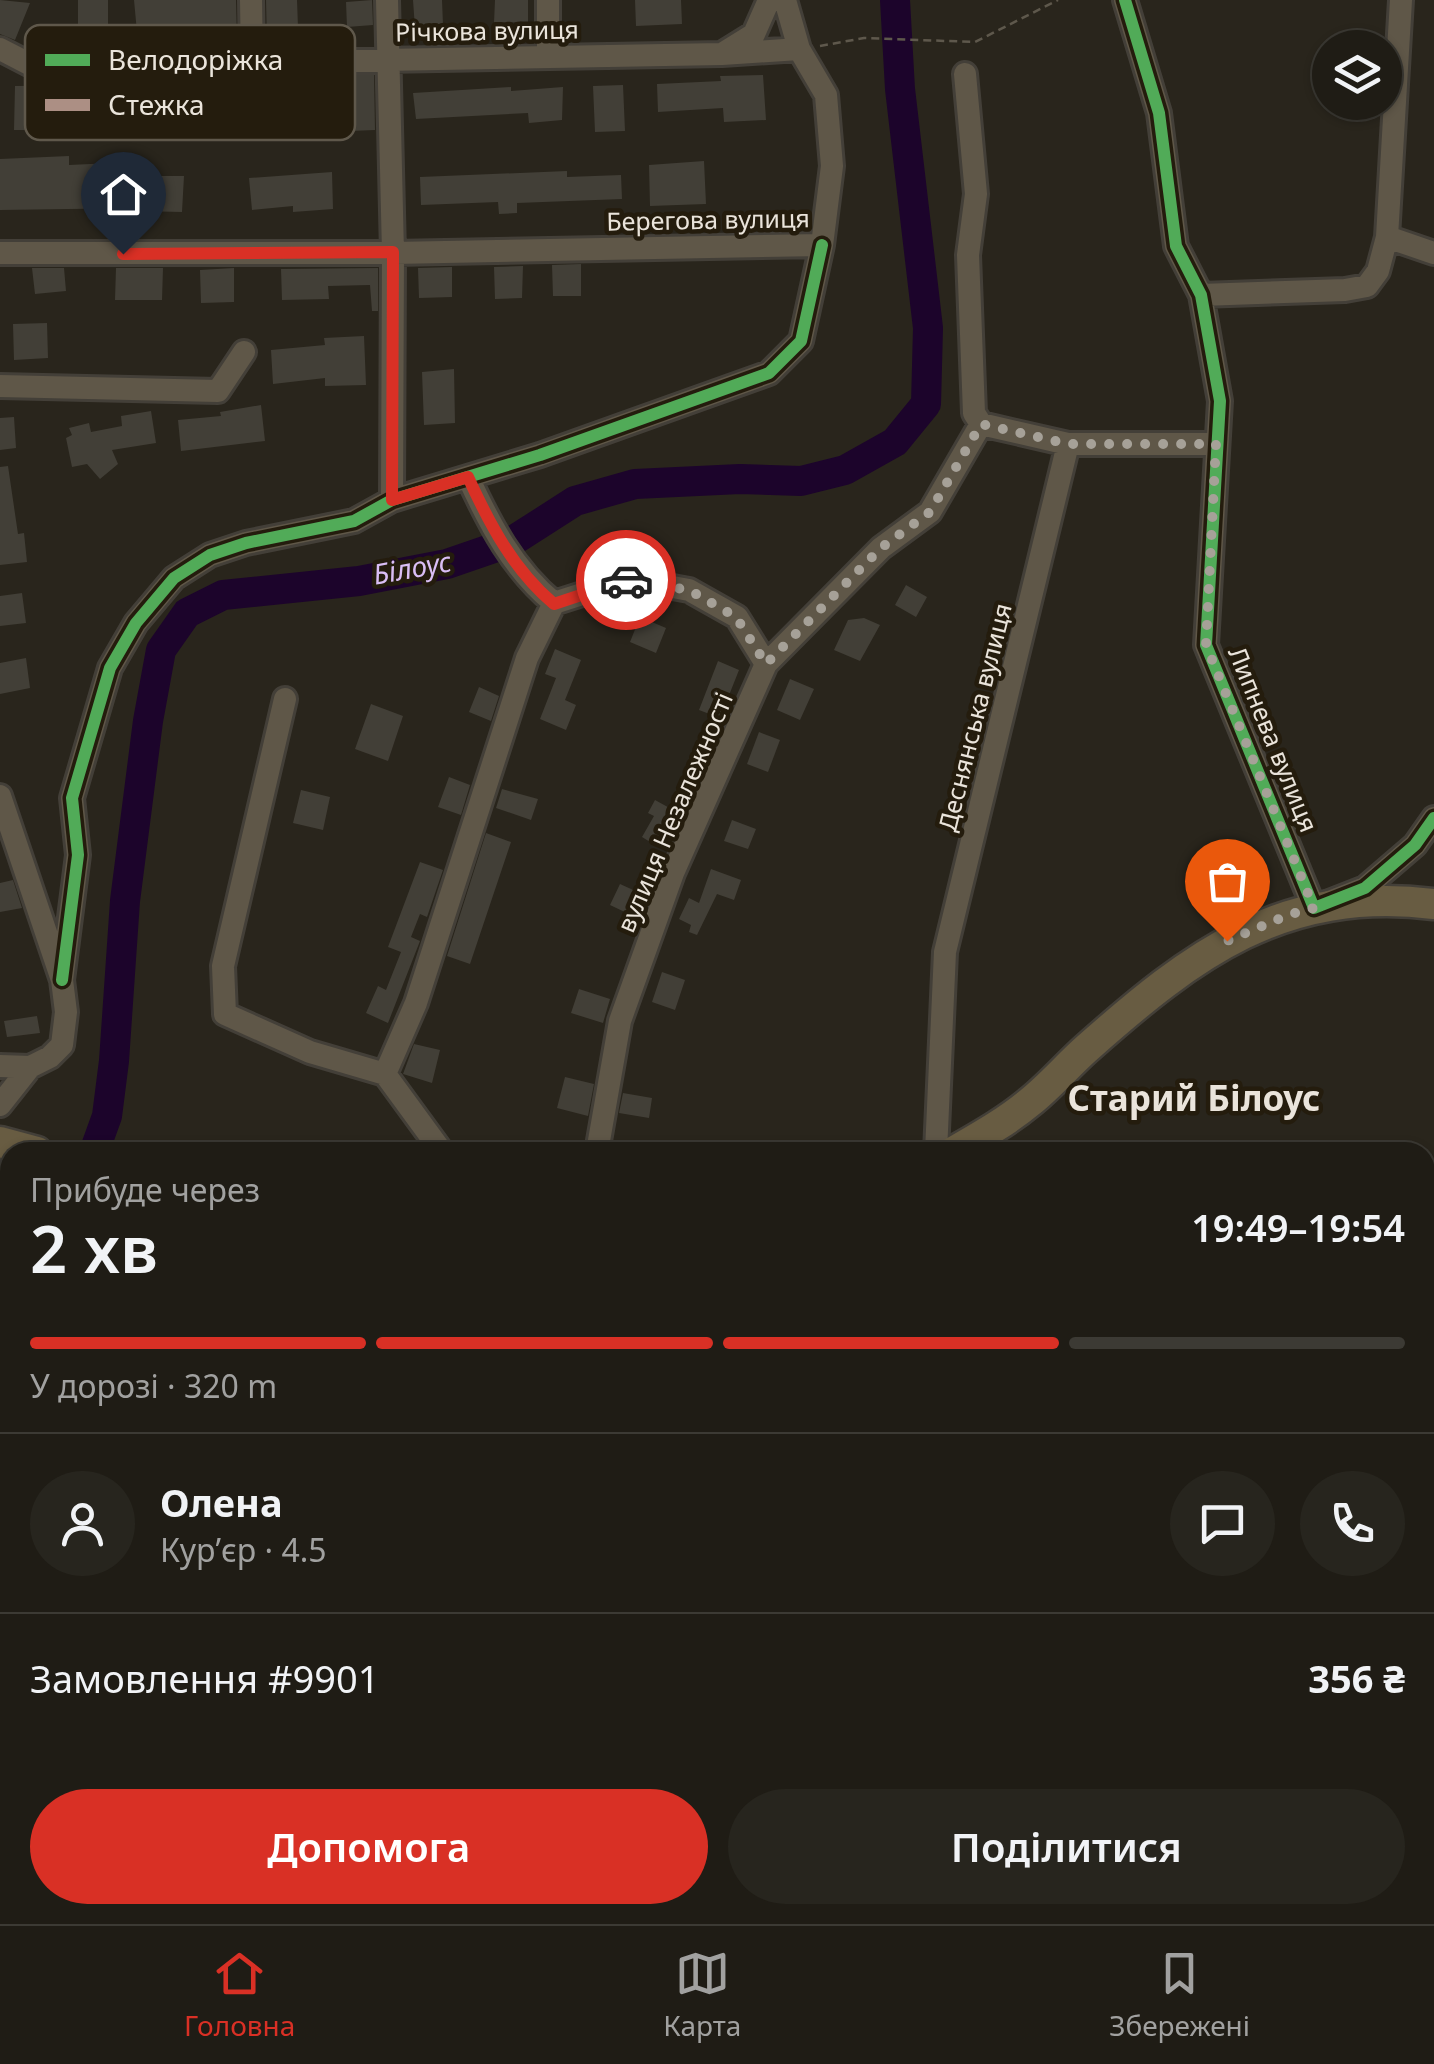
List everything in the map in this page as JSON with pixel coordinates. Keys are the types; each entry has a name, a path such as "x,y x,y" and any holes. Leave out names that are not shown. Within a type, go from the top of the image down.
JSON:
{"main road":[{"path":"970,1142 1033,1100 1140,1001 1204,954 1254,928 1314,908 1367,902 1434,904"}],"street":[{"path":"251,0 251,25"},
{"path":"386,0 393,252 392,500"},
{"path":"548,0 548,56"},
{"path":"722,54 754,34 769,0"},
{"name":"Берегова вулиця","path":"0,253 822,246 832,166 826,95 799,50 784,0"},
{"name":"Липнева вулиця","path":"1125,0 1158,112 1176,246 1201,295 1220,401 1206,645 1314,908"},
{"path":"1201,295 1329,292 1367,286 1378,271 1386,237 1401,0"},
{"name":"Річкова вулиця","path":"0,49 25,62"},
{"name":"Річкова вулиця","path":"355,61 799,50"},
{"path":"965,74 976,194 968,255 974,413 981,424 1068,444 1216,444"},
{"path":"1386,237 1434,253"},
{"path":"62,980 78,855 72,798 110,668 136,623 174,578 210,556 246,543 354,521 392,500 540,455 768,373 801,341 822,246"},
{"path":"0,386 218,391 244,352"},
{"name":"вулиця Незалежності","path":"599,1142 620,1021 674,874 766,664 881,548 930,512 981,424"},
{"name":"Деснянська вулиця","path":"936,1142 944,952 1068,444"},
{"path":"468,477 510,558 554,604"},
{"path":"384,1074 416,1003 527,658 554,604 629,579 689,590 736,617 766,664"},
{"path":"285,700 223,966 226,1014 310,1052 384,1074 435,1142"},
{"path":"0,796 62,980 66,1012 62,1046 50,1058 30,1067 0,1066"},
{"path":"1314,908 1365,888 1415,845 1434,818"},
{"path":"0,1106 30,1067"}],"path":[{"path":"799,50 864,38 975,42 1058,0"}],"building":[{"path":"0,0 30,3 15,40 0,34"},
{"path":"78,0 108,0 108,25 78,25"},
{"path":"134,0 236,0 237,25 136,25"},
{"path":"266,0 297,0 298,25 267,25"},
{"path":"372,0 373,25 347,25 346,2"},
{"path":"413,0 442,0 443,25 415,28"},
{"path":"495,0 528,0 528,22 494,23"},
{"path":"635,0 681,0 682,24 636,26"},
{"path":"355,75 374,75 375,130 355,131"},
{"path":"763,75 766,120 724,122 723,108 658,112 657,84"},
{"path":"623,85 625,131 595,132 593,86"},
{"path":"15,86 25,86 25,130 14,130"},
{"path":"511,87 511,91 563,87 562,120 529,123 528,113 416,119 413,93"},
{"path":"69,156 69,165 112,163 111,186 139,186 139,176 184,176 182,212 138,208 0,210 0,159"},
{"path":"704,161 706,204 650,206 649,165"},
{"path":"567,171 567,177 621,175 622,199 517,203 517,213 499,214 498,202 421,205 420,177"},
{"path":"332,172 333,209 293,212 293,206 252,210 249,178"},
{"path":"581,264 581,296 553,296 552,265"},
{"path":"523,266 522,298 495,299 494,267"},
{"path":"452,267 452,297 419,298 418,268"},
{"path":"32,268 64,268 66,291 35,294"},
{"path":"116,268 163,268 162,300 115,300"},
{"path":"234,268 234,302 201,303 200,270"},
{"path":"378,268 378,311 372,311 370,285 328,286 329,299 282,300 281,269"},
{"path":"47,323 48,358 14,360 13,324"},
{"path":"364,336 366,385 325,386 325,378 273,384 271,350 325,345 324,338"},
{"path":"454,369 455,423 424,425 422,372"},
{"path":"261,405 265,441 181,451 178,420 221,416 220,412"},
{"path":"151,411 156,443 112,450 118,464 100,479 87,464 72,467 66,438 72,435 69,428 89,423 91,432 122,426 121,416"},
{"path":"14,417 16,448 0,450 0,418"},
{"path":"8,466 18,534 24,533 27,562 0,565 0,467"},
{"path":"906,585 927,597 916,617 895,605"},
{"path":"22,593 26,623 0,626 0,596"},
{"path":"640,617 666,628 656,653 630,642"},
{"path":"864,618 880,625 860,661 834,650 848,620"},
{"path":"555,649 581,660 565,700 576,705 566,730 540,719 556,678 545,674"},
{"path":"26,658 30,688 0,694 0,663"},
{"path":"718,661 739,670 720,718 699,710"},
{"path":"790,679 814,689 800,720 777,710"},
{"path":"479,687 499,696 491,721 469,712"},
{"path":"371,704 403,716 388,761 355,749"},
{"path":"759,732 780,740 768,772 747,764"},
{"path":"449,777 470,785 461,815 438,807"},
{"path":"502,789 538,799 531,820 496,808"},
{"path":"301,790 330,797 323,830 293,823"},
{"path":"655,800 675,811 655,845 642,837 654,816 648,813"},
{"path":"732,820 756,829 748,849 724,841"},
{"path":"486,833 511,842 470,964 447,956"},
{"path":"420,862 443,870 427,917 420,914 411,937 420,941 388,1023 366,1013 378,986 386,990 401,952 388,947"},
{"path":"711,869 741,880 734,900 717,894 697,935 689,932 691,925 679,919 689,898 699,903"},
{"path":"13,880 22,908 0,912 0,883"},
{"path":"620,884 642,894 631,915 610,905"},
{"path":"662,972 685,980 675,1010 652,1002"},
{"path":"579,989 610,999 603,1023 571,1013"},
{"path":"37,1016 40,1033 7,1037 4,1021"},
{"path":"414,1044 440,1050 432,1083 403,1074"},
{"path":"565,1077 594,1084 588,1116 557,1108"},
{"path":"623,1093 652,1098 649,1118 619,1113"}],"waterway":[{"name":"Білоус","path":"98,1142 107,1116 114,1061 125,901 148,721 161,650 187,613 223,595 359,581 447,564 511,542 575,501 635,484 740,479 801,481 845,470 895,442 926,404 928,328 900,89 895,0"}],"cycle path":[{"path":"1125,0 1159,113 1176,246 1201,295 1220,401 1206,645 1314,908 1365,888 1415,845 1434,818"},
{"path":"62,980 78,855 72,798 110,668 136,623 174,578 210,555 246,543 354,521 392,500 540,455 769,373 801,341 822,245"}],"way so far":[{"path":"626,580 689,590 736,617 766,664 881,548 930,512 981,424 1068,444 1216,444 1206,645 1314,908 1227,941"}],"district":[{"name":"Старий Білоус","path":"1194,1097"}],"route":[{"path":"123,254 393,252 392,500 468,477 510,558 554,604 626,580"}]}
